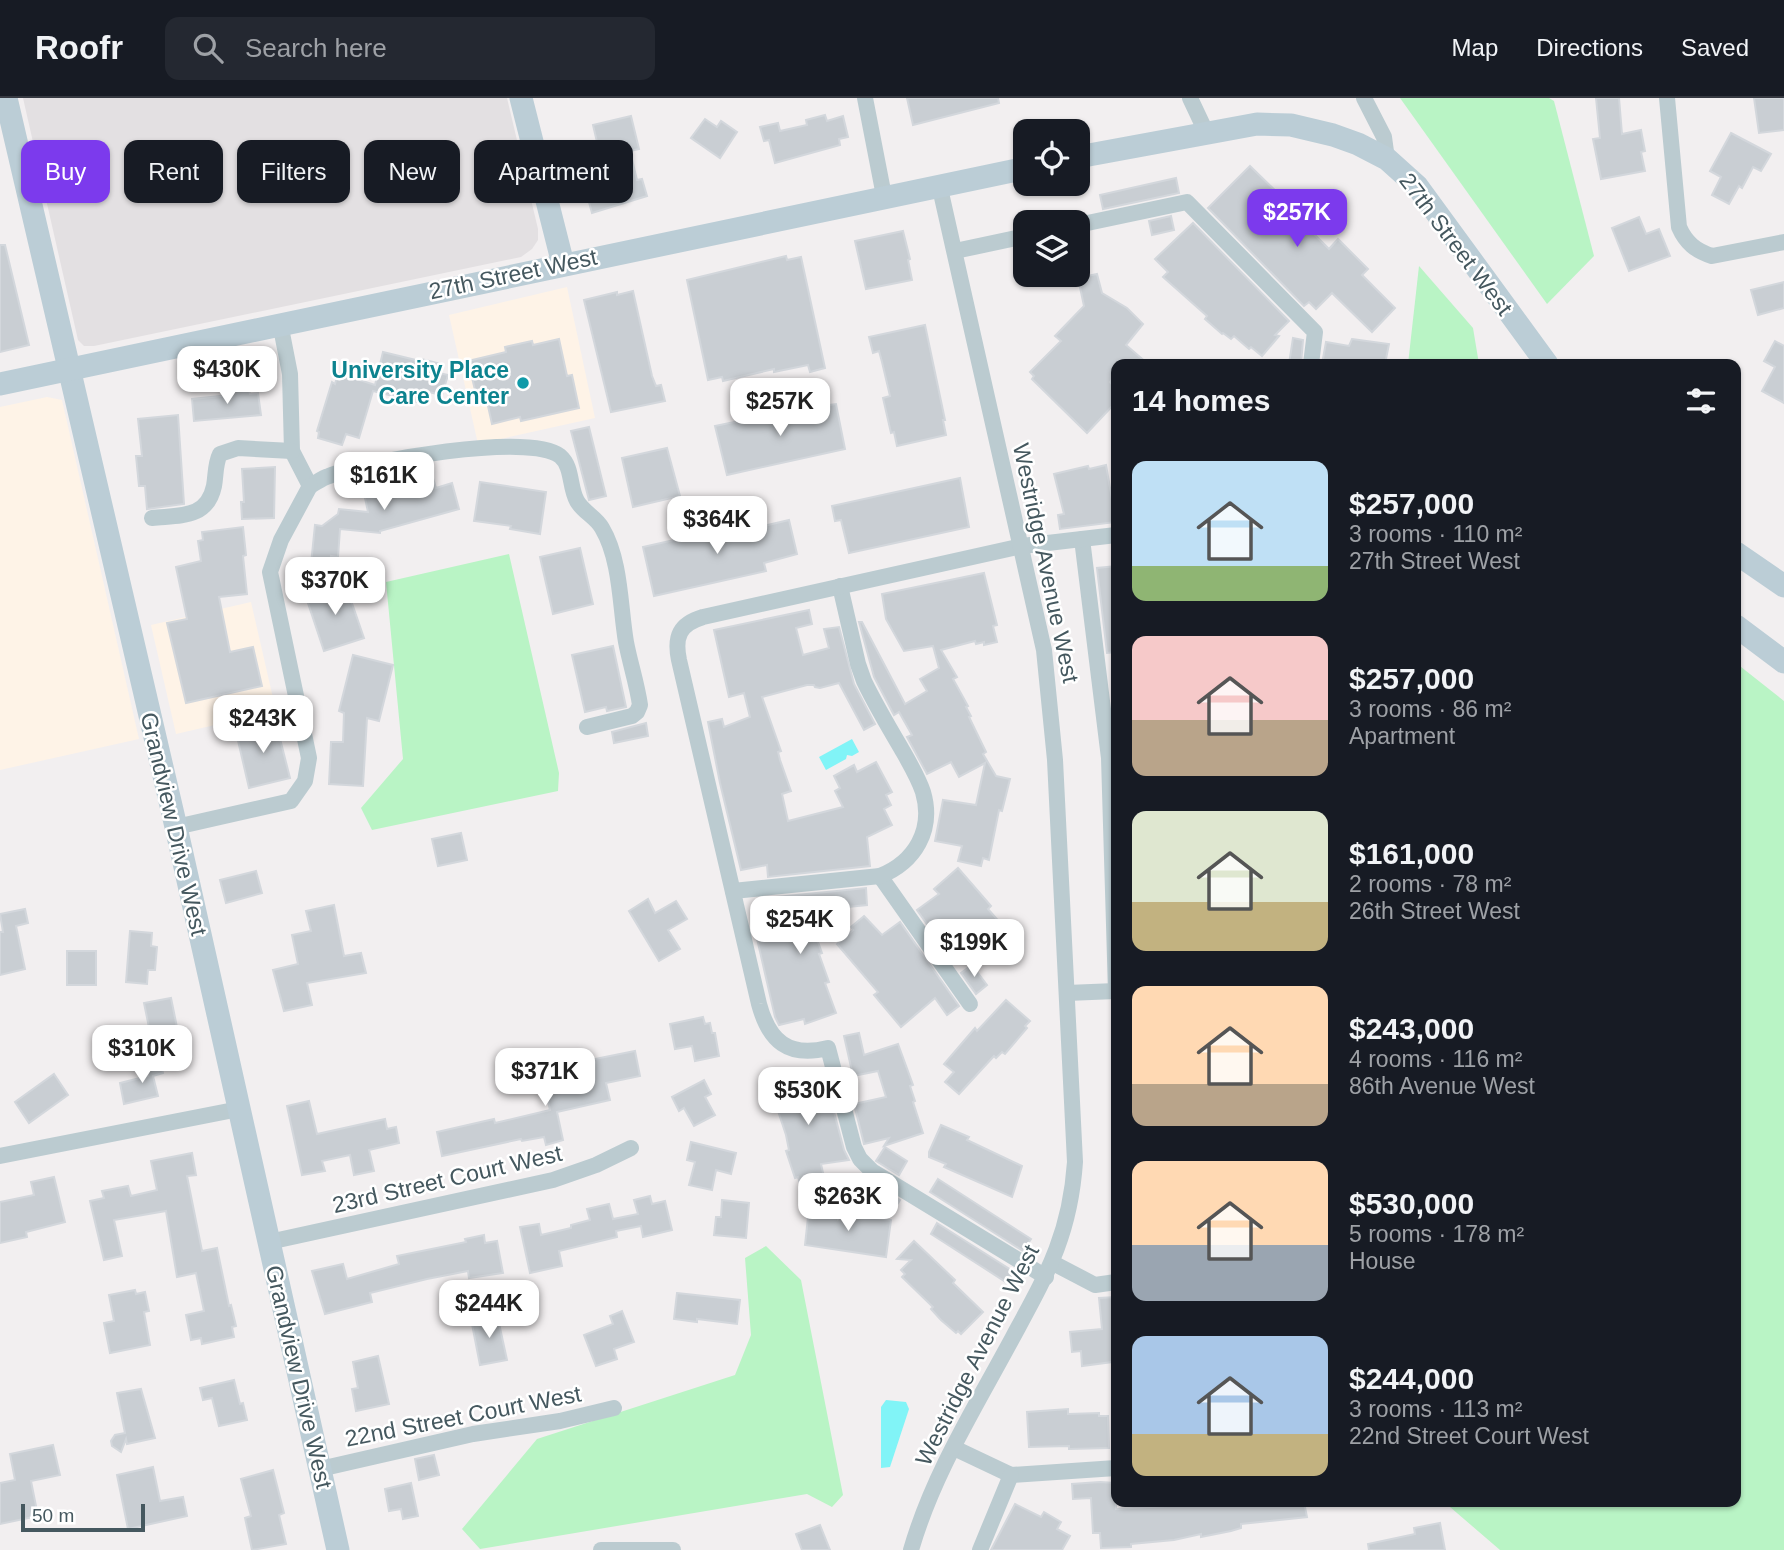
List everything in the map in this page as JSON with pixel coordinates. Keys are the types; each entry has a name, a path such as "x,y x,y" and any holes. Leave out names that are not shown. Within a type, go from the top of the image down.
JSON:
{"street":[{"name":"Grandview Drive West","path":"6,98 176,827 338,1550"},
{"path":"522,98 563,264"},
{"path":"865,98 884,196"},
{"path":"1189,98 1206,132"},
{"path":"1364,98 1384,137 1387,159"},
{"path":"1667,98 1679,227 1684,238 1702,253 1712,256 1784,242"},
{"name":"27th Street West","path":"1090,156 1257,124 1291,125 1334,135 1387,159 1417,186 1536,359"},
{"name":"27th Street West","path":"0,384 1013,170"},
{"name":"Westridge Avenue West","path":"911,1550 931,1496 954,1448 1049,1270 1070,1209 1075,1162 1051,700 1044,650 1022,545 940,184"},
{"path":"1090,222 1187,202 1315,332 1312,359"},
{"path":"955,251 1013,239"},
{"path":"280,323 290,374 292,451 310,486"},
{"path":"176,827 291,801 305,781 309,758 270,572 281,540 310,486 327,476 391,459 473,449 517,448 545,451 562,457 576,500 602,526 617,572 626,642 640,705 638,712 632,716 587,727"},
{"path":"152,518 192,513 209,504 216,461 220,454 238,449 292,451"},
{"path":"1111,536 1022,545 703,617 688,622 678,634 678,660 766,1026 774,1037 792,1049 805,1052 828,1048 854,1147 860,1159 872,1171 1049,1270 1095,1285 1111,1283"},
{"path":"1082,539 1111,744"},
{"path":"1741,557 1784,586"},
{"path":"733,891 880,876 906,862 920,842 925,818 924,795 864,681 840,586"},
{"path":"1741,630 1784,663"},
{"path":"880,876 970,1004"},
{"path":"1068,993 1111,991"},
{"path":"0,1156 239,1109"},
{"name":"23rd Street Court West","path":"269,1242 553,1180 596,1165 631,1148"},
{"name":"22nd Street Court West","path":"320,1469 473,1434 560,1421 614,1408"},
{"path":"954,1448 1012,1475 1111,1468"},
{"path":"980,1550 1012,1475"},
{"path":"601,1550 673,1550"}],"shaded area":[{"path":"23,98 507,98 517,140 474,140 474,203 532,203 538,240 532,249 521,257 84,346 78,340 47,203 110,203 110,140 33,140"},
{"path":"567,287 595,418 478,444 449,315"},
{"path":"47,397 62,400 139,739 0,770 0,407"},
{"path":"251,602 276,711 176,734 151,625"}],"green space":[{"path":"1400,98 1549,98 1554,101 1594,256 1547,304"},
{"path":"1419,266 1473,328 1478,359 1409,359"},
{"path":"509,554 559,773 558,791 372,830 361,808 403,759 386,582"},
{"path":"1741,667 1784,701 1784,1550 1500,1550 1450,1507 1741,1507"},
{"path":"766,1246 801,1280 843,1495 832,1507 807,1494 480,1549 462,1529 537,1439 735,1375 751,1335 745,1258"}],"water":[{"path":"852,739 859,752 852,756 847,755 846,759 826,770 819,757"},
{"path":"886,1400 906,1402 909,1409 890,1467 881,1468 881,1407"}],"building":[{"path":"907,98 998,98 999,103 913,125"},
{"path":"1596,98 1619,98 1622,134 1641,130 1645,151 1641,152 1645,171 1601,179 1593,139 1600,138"},
{"path":"1754,98 1784,98 1784,130 1759,133"},
{"path":"825,115 827,121 843,116 848,137 839,139 840,145 775,163 769,140 764,141 760,127 778,123 780,131 807,125 806,120"},
{"path":"631,116 639,149 633,150 633,140 597,140 593,125"},
{"path":"705,119 717,127 721,121 737,132 720,158 691,138"},
{"path":"1731,133 1771,154 1761,171 1753,167 1742,188 1739,186 1729,204 1712,195 1721,177 1710,171"},
{"path":"633,163 637,180 642,179 647,196 633,200"},
{"path":"1250,166 1284,199 1289,193 1319,220 1310,230 1329,249 1338,239 1368,269 1362,275 1395,308 1372,332 1332,293 1316,309 1309,302 1304,306 1208,208"},
{"path":"1176,178 1179,193 1103,209 1100,195"},
{"path":"589,203 624,203 592,213"},
{"path":"1171,216 1174,230 1152,235 1149,221"},
{"path":"1639,217 1646,234 1659,229 1670,256 1629,271 1612,228"},
{"path":"1193,223 1289,321 1275,335 1279,336 1262,356 1234,336 1231,339 1222,334 1205,319 1207,316 1163,277 1168,272 1155,259"},
{"path":"903,231 912,280 866,289 855,241"},
{"path":"0,245 5,245 29,345 0,352"},
{"path":"786,256 787,260 801,257 825,368 810,372 808,365 774,372 774,369 723,381 722,377 708,380 687,280"},
{"path":"1097,274 1102,293 1127,308 1143,324 1126,345 1142,359 1111,359 1111,407 1087,433 1032,379 1034,376 1030,372 1061,341 1055,336 1084,306 1080,287 1090,287 1090,275"},
{"path":"1784,282 1784,308 1758,315 1751,290"},
{"path":"633,291 652,376 656,386 661,385 665,401 611,412 584,300"},
{"path":"925,325 946,435 897,446 894,432 891,433 883,398 890,396 882,362 879,351 873,353 869,337"},
{"path":"1293,338 1303,340 1301,359 1290,359"},
{"name":"University Place Care Center","path":"559,339 567,376 572,375 579,408 521,421 520,417 492,424 484,388 475,390 468,361 506,352 505,347 532,341 533,345"},
{"path":"1352,339 1389,344 1386,359 1323,359 1326,342 1349,346"},
{"path":"1775,341 1784,346 1784,403 1762,391 1775,367 1764,361"},
{"path":"383,352 441,364 439,373 448,375 442,395 424,391 421,403 373,391 359,438 346,434 342,445 318,438 317,431 332,382 335,384 338,373 375,385"},
{"path":"249,389 250,394 258,393 261,415 194,421 192,399 230,395 230,391"},
{"path":"829,402 829,405 836,404 845,449 727,475 715,426"},
{"path":"178,415 184,504 147,509 145,486 139,486 136,456 142,456 138,419"},
{"path":"589,427 606,496 589,500 571,431"},
{"path":"667,448 680,496 633,507 622,458"},
{"path":"1106,465 1111,494 1111,523 1060,529 1058,515 1064,514 1054,474 1088,466 1089,469"},
{"path":"275,467 274,518 242,519 242,469"},
{"path":"386,474 388,486 432,475 436,488 452,483 459,509 380,533 340,529 338,557 331,556 330,566 311,564 315,525 322,526 338,514 339,509 368,512 361,479"},
{"path":"960,478 969,527 849,553 841,520 835,521 832,506"},
{"path":"480,482 546,492 540,534 510,529 511,526 474,521"},
{"path":"789,520 797,554 764,563 766,571 654,596 643,547 754,522 755,528"},
{"path":"243,527 247,594 219,597 230,652 253,647 262,686 186,703 167,623 187,619 176,567 201,561 198,541 203,540 202,532"},
{"path":"580,548 593,604 553,614 540,557"},
{"path":"1111,567 1111,653 1107,653 1097,568"},
{"path":"984,573 997,625 993,626 997,642 984,645 984,642 976,644 975,641 941,650 957,677 953,679 968,706 969,717 986,752 983,754 996,776 1010,779 1002,811 999,810 989,860 983,858 981,866 958,861 962,846 935,841 943,800 976,805 985,763 959,777 951,762 927,774 907,737 912,735 899,712 894,715 874,677 859,622 862,622 905,704 927,691 920,679 939,668 933,646 904,651 886,619 882,594"},
{"path":"345,583 364,638 324,651 306,597"},
{"path":"809,610 812,624 796,628 803,655 829,648 824,629 839,627 854,684 875,724 864,730 839,683 820,688 807,685 762,697 781,751 778,752 780,760 791,791 782,794 788,821 843,807 835,791 840,788 834,776 854,765 857,772 876,762 892,792 886,795 891,805 884,809 892,825 867,837 870,866 768,877 767,865 741,870 720,783 708,722 722,719 724,727 750,717 744,693 729,697 714,630"},
{"path":"613,646 626,707 607,711 606,707 585,712 572,655"},
{"path":"353,655 393,665 379,721 367,718 363,786 329,784 331,742 343,742 344,713 339,711"},
{"path":"276,723 290,778 249,788 236,732"},
{"path":"646,723 648,736 614,743 612,732"},
{"path":"461,833 467,860 438,866 432,839"},
{"path":"958,868 991,906 988,909 1008,932 985,953 963,928 941,944 917,910 939,894 934,889"},
{"path":"256,871 262,893 226,903 220,880"},
{"path":"866,888 867,905 807,911 822,953 819,954 829,982 825,983 836,1013 805,1024 804,1019 779,1025 755,930 780,925 777,897"},
{"path":"648,899 655,913 676,901 687,919 668,930 680,949 659,961 629,911"},
{"path":"334,905 344,956 361,953 366,973 307,983 312,1005 284,1011 273,970 298,964 292,935 311,931 306,911"},
{"path":"25,909 28,923 16,926 25,969 0,975 0,932 3,932 0,914"},
{"path":"864,916 882,935 900,922 959,1006 947,1015 935,998 901,1027 874,995 878,992 837,944"},
{"path":"130,931 152,933 151,946 157,947 155,970 148,970 147,984 126,982"},
{"path":"67,951 96,951 96,985 67,985"},
{"path":"972,965 987,985 976,994 961,973"},
{"path":"171,998 179,1037 152,1042 144,1003"},
{"path":"1006,1000 1030,1021 1025,1026 1027,1028 1005,1054 1002,1052 996,1058 994,1056 959,1094 945,1082 954,1072 944,1064 975,1028 977,1031"},
{"path":"703,1017 705,1024 710,1023 712,1033 715,1033 719,1056 695,1061 692,1046 675,1049 670,1024"},
{"path":"859,1033 864,1055 898,1044 913,1085 910,1086 915,1101 913,1102 923,1133 884,1146 889,1138 864,1144 854,1104 886,1097 878,1071 853,1076 844,1036"},
{"path":"635,1051 640,1076 606,1083 610,1100 557,1112 563,1140 546,1145 544,1137 521,1139 442,1156 437,1132 494,1119 495,1123 550,1110 545,1088 584,1080 580,1062"},
{"path":"160,1060 163,1073 153,1076 158,1096 124,1104 120,1083 148,1076 145,1064"},
{"path":"795,1070 799,1080 824,1074 849,1160 821,1164 826,1186 803,1193 786,1151 789,1150 786,1135 772,1093 775,1092 771,1078"},
{"path":"54,1074 68,1095 29,1123 15,1102"},
{"path":"704,1080 711,1094 705,1097 715,1115 694,1126 684,1108 679,1111 672,1097"},
{"path":"309,1101 317,1134 385,1119 387,1129 396,1127 399,1143 369,1150 374,1171 354,1175 350,1155 322,1161 325,1171 302,1175 287,1106"},
{"path":"941,1125 1022,1166 1012,1197 944,1167 946,1164 929,1157"},
{"path":"691,1142 736,1153 731,1174 716,1170 712,1190 689,1185 695,1162 687,1160"},
{"path":"885,1147 907,1161 899,1175 876,1161"},
{"path":"192,1153 196,1175 187,1176 202,1251 217,1248 236,1326 232,1327 234,1337 202,1344 201,1338 191,1340 186,1315 204,1311 196,1273 177,1277 166,1211 114,1220 122,1256 104,1260 90,1201 104,1198 102,1191 128,1186 131,1196 157,1190 151,1161"},
{"path":"54,1177 65,1222 26,1232 27,1237 0,1243 0,1202 34,1195 31,1182"},
{"path":"865,1179 900,1200 893,1211 858,1188"},
{"path":"938,1179 1031,1239 1023,1251 930,1192"},
{"path":"650,1196 652,1204 665,1201 672,1230 643,1237 641,1226 616,1231 617,1237 559,1251 562,1266 530,1273 520,1227 539,1224 541,1235 571,1228 571,1225 590,1220 587,1209 609,1204 613,1219 638,1214 634,1200"},
{"path":"722,1200 749,1203 746,1238 714,1235 716,1217 721,1217"},
{"path":"809,1208 836,1211 838,1219 842,1214 891,1220 886,1257 805,1245"},
{"path":"937,1223 1019,1275 1012,1286 931,1234"},
{"path":"484,1235 485,1243 497,1241 503,1273 469,1278 468,1271 427,1279 370,1293 372,1302 325,1314 312,1271 343,1264 347,1279 399,1264 397,1256 466,1242 465,1239"},
{"path":"914,1241 955,1280 953,1283 983,1312 961,1334 941,1320 931,1309 933,1307 902,1277 905,1274 901,1270 911,1260 897,1259"},
{"path":"135,1290 136,1294 145,1292 149,1311 144,1312 150,1345 110,1353 104,1323 114,1321 109,1295"},
{"path":"677,1293 740,1300 737,1324 674,1319"},
{"path":"1111,1297 1111,1362 1082,1366 1081,1351 1072,1352 1070,1332 1102,1329 1099,1298"},
{"path":"622,1311 634,1342 614,1349 617,1359 596,1366 584,1335 613,1324 610,1316"},
{"path":"497,1314 507,1360 480,1365 471,1319"},
{"path":"378,1356 389,1404 356,1411 352,1389 358,1388 353,1362"},
{"path":"234,1380 247,1420 219,1426 212,1398 203,1400 200,1388"},
{"path":"141,1389 155,1438 127,1444 126,1439 121,1452 112,1446 111,1441 115,1435 125,1433 117,1393"},
{"path":"1068,1409 1068,1414 1099,1413 1099,1416 1108,1416 1109,1448 1029,1447 1027,1412"},
{"path":"53,1445 60,1475 31,1481 38,1516 0,1524 0,1483 15,1480 10,1454"},
{"path":"434,1455 439,1475 419,1480 415,1459"},
{"path":"153,1467 160,1501 183,1497 187,1516 128,1529 117,1475"},
{"path":"273,1470 284,1513 279,1515 286,1544 252,1550 245,1518 251,1516 241,1479"},
{"path":"411,1483 418,1516 403,1519 401,1509 389,1511 385,1489"},
{"path":"1111,1483 1111,1507 1116,1509 1305,1507 1307,1517 1241,1524 1241,1528 1201,1537 1201,1534 1174,1540 1131,1544 1131,1547 1101,1548 1100,1533 1093,1533 1091,1498 1073,1499 1072,1484"},
{"path":"1015,1504 1041,1517 1044,1512 1061,1522 1057,1529 1070,1536 1062,1550 991,1550"},
{"path":"1440,1523 1445,1550 1369,1550 1368,1544 1415,1534 1414,1528"},
{"path":"820,1525 830,1550 802,1550 796,1534"}],"place":[{"name":"University Place Care Center","path":"523,383"}]}
